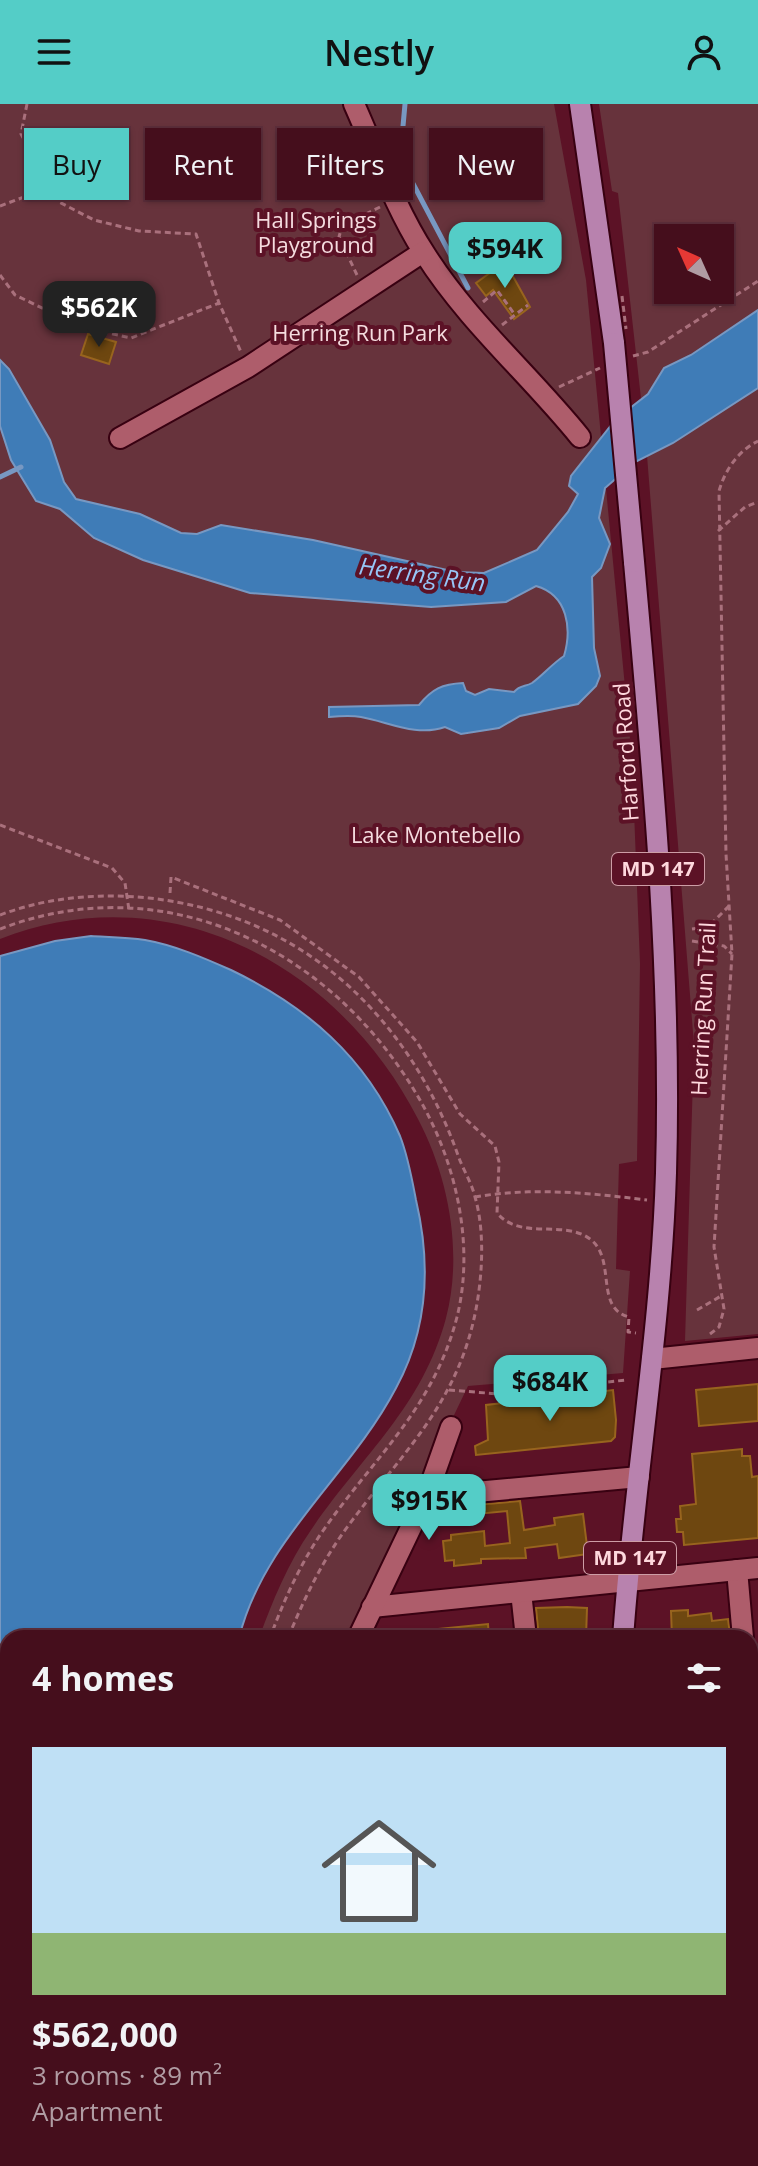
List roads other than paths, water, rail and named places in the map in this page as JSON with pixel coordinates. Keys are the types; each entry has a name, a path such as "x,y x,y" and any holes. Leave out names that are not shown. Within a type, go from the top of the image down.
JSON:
{"main road":[{"name":"Harford Road","path":"580,104 610,298 650,741 667,996 665,1203 624,1630"}],"street":[{"path":"354,104 423,252 468,313 536,383 580,437"},
{"path":"120,438 248,367 366,293 423,252"},
{"path":"652,1359 758,1348"},
{"path":"362,1630 428,1492 451,1427"},
{"path":"428,1492 443,1495 639,1477"},
{"path":"372,1607 748,1569 744,1630"},
{"path":"521,1592 525,1630"}],"water":[{"name":"Herring Run","path":"758,310 758,388 673,443 635,462 605,488 599,518 610,544 601,568 592,577 594,648 600,676 596,686 578,704 520,716 499,728 461,734 445,727 413,730 357,716 329,717 329,707 419,705 433,691 449,685 463,683 466,691 475,695 489,689 514,692 532,683 564,656 568,635 561,605 547,590 536,586 506,602 431,607 250,593 143,560 94,538 60,509 36,501 11,460 0,426 0,360 9,369 50,440 64,482 76,499 140,514 181,533 197,534 221,525 313,540 456,572 484,573 537,550 568,512 578,494 569,486 571,476 616,419 648,394 664,368 691,355"},
{"path":"91,936 156,942 231,970 284,1000 331,1037 370,1082 400,1136 410,1168 421,1224 425,1272 420,1319 407,1366 377,1420 268,1569 251,1602 242,1630 0,1630 0,956 55,941"}],"waterway":[{"path":"405,104 400,159 468,288"},
{"path":"0,477 21,467"}],"park label":[{"name":"Hall Springs Playground","path":"316,232"},
{"name":"Herring Run Park","path":"360,333"},
{"name":"Lake Montebello","path":"436,835"}]}
